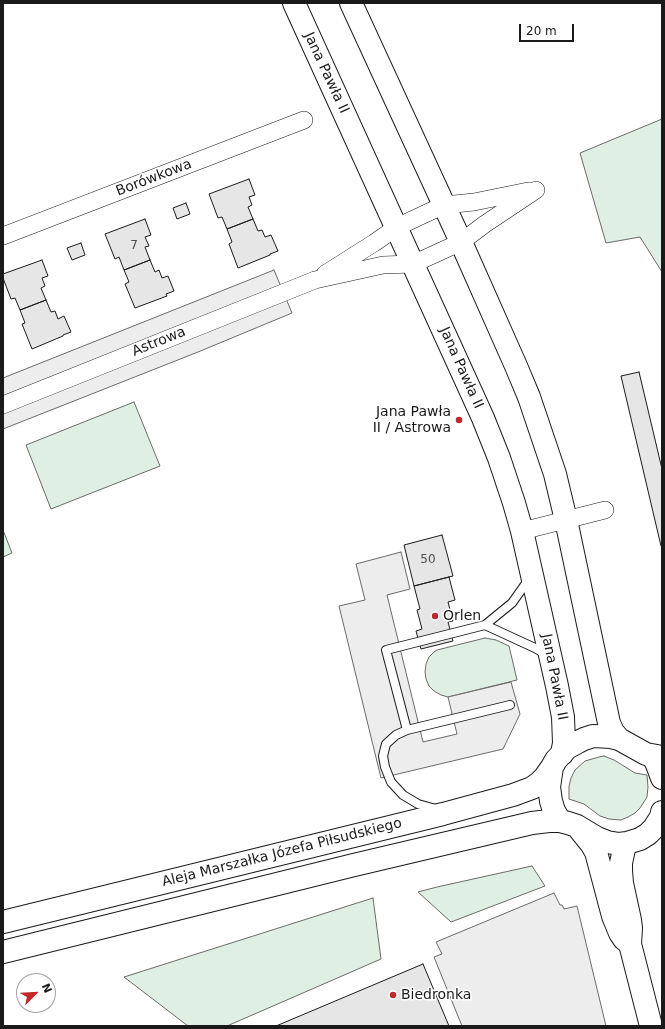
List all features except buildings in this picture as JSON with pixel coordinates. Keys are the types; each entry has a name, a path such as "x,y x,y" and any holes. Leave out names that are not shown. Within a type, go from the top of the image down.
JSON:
{"street":[{"name":"Jana Pawła II","path":"294,3 414,264 483,418 499,458 522,531 563,717 564,743 549,787 551,801 554,811 587,838 596,852 613,916 620,933 630,944"},
{"path":"351,3 461,242 529,397 555,474 609,723 613,732 619,739 640,752 657,756 656,762 662,778"},
{"name":"Borówkowa","path":"3,236 304,120"},
{"name":"Astrowa","path":"3,405 314,280 383,265 414,264 461,242 536,190 474,202 444,205 397,227 314,280"},
{"path":"522,531 605,510"},
{"name":"Aleja Marszałka Józefa Piłsudskiego","path":"3,922 513,796 539,783 567,748 584,739 601,736 619,739"},
{"path":"568,823 597,838 607,842 619,844 640,839 648,834 654,828 662,815"},
{"name":"Aleja Marszałka Józefa Piłsudskiego","path":"3,952 520,825 542,822 568,823"},
{"path":"627,843 624,849 621,871 630,920 630,944 651,1026"}],"lane":[{"path":"407,730 386,650 484,625 512,603 532,574"},
{"path":"484,625 535,648 550,657"},
{"path":"451,812 418,804 402,795 391,782 385,767 383,756 386,744 396,735 407,730 510,705"}],"green space":[{"path":"662,119 662,272 640,237 606,243 580,153"},
{"path":"134,402 160,466 51,509 26,445"},
{"path":"3,530 12,553 3,557"},
{"path":"485,638 496,640 509,646 517,680 448,697 434,691 429,686 425,672 426,664 429,657 434,652"},
{"path":"604,756 614,760 635,773 647,775 647,797 635,813 621,820 609,819 600,816 584,804 569,799 569,786 575,770 585,761"},
{"path":"532,866 545,886 451,922 418,892 437,887"},
{"path":"373,898 381,959 227,1026 188,1026 124,977"}],"shaded area":[{"path":"274,270 292,313 3,429 3,378"},
{"path":"401,552 410,589 387,595 423,742 457,734 448,697 511,682 520,714 503,749 381,778 339,606 365,600 356,564"},
{"path":"554,893 560,905 562,905 564,909 577,906 606,1026 462,1026 434,957 442,954 436,942"}],"place":[{"name":"Jana Pawła II / Astrowa","path":"459,420"},
{"name":"Orlen","path":"435,616"},
{"name":"Biedronka","path":"393,995"}]}
